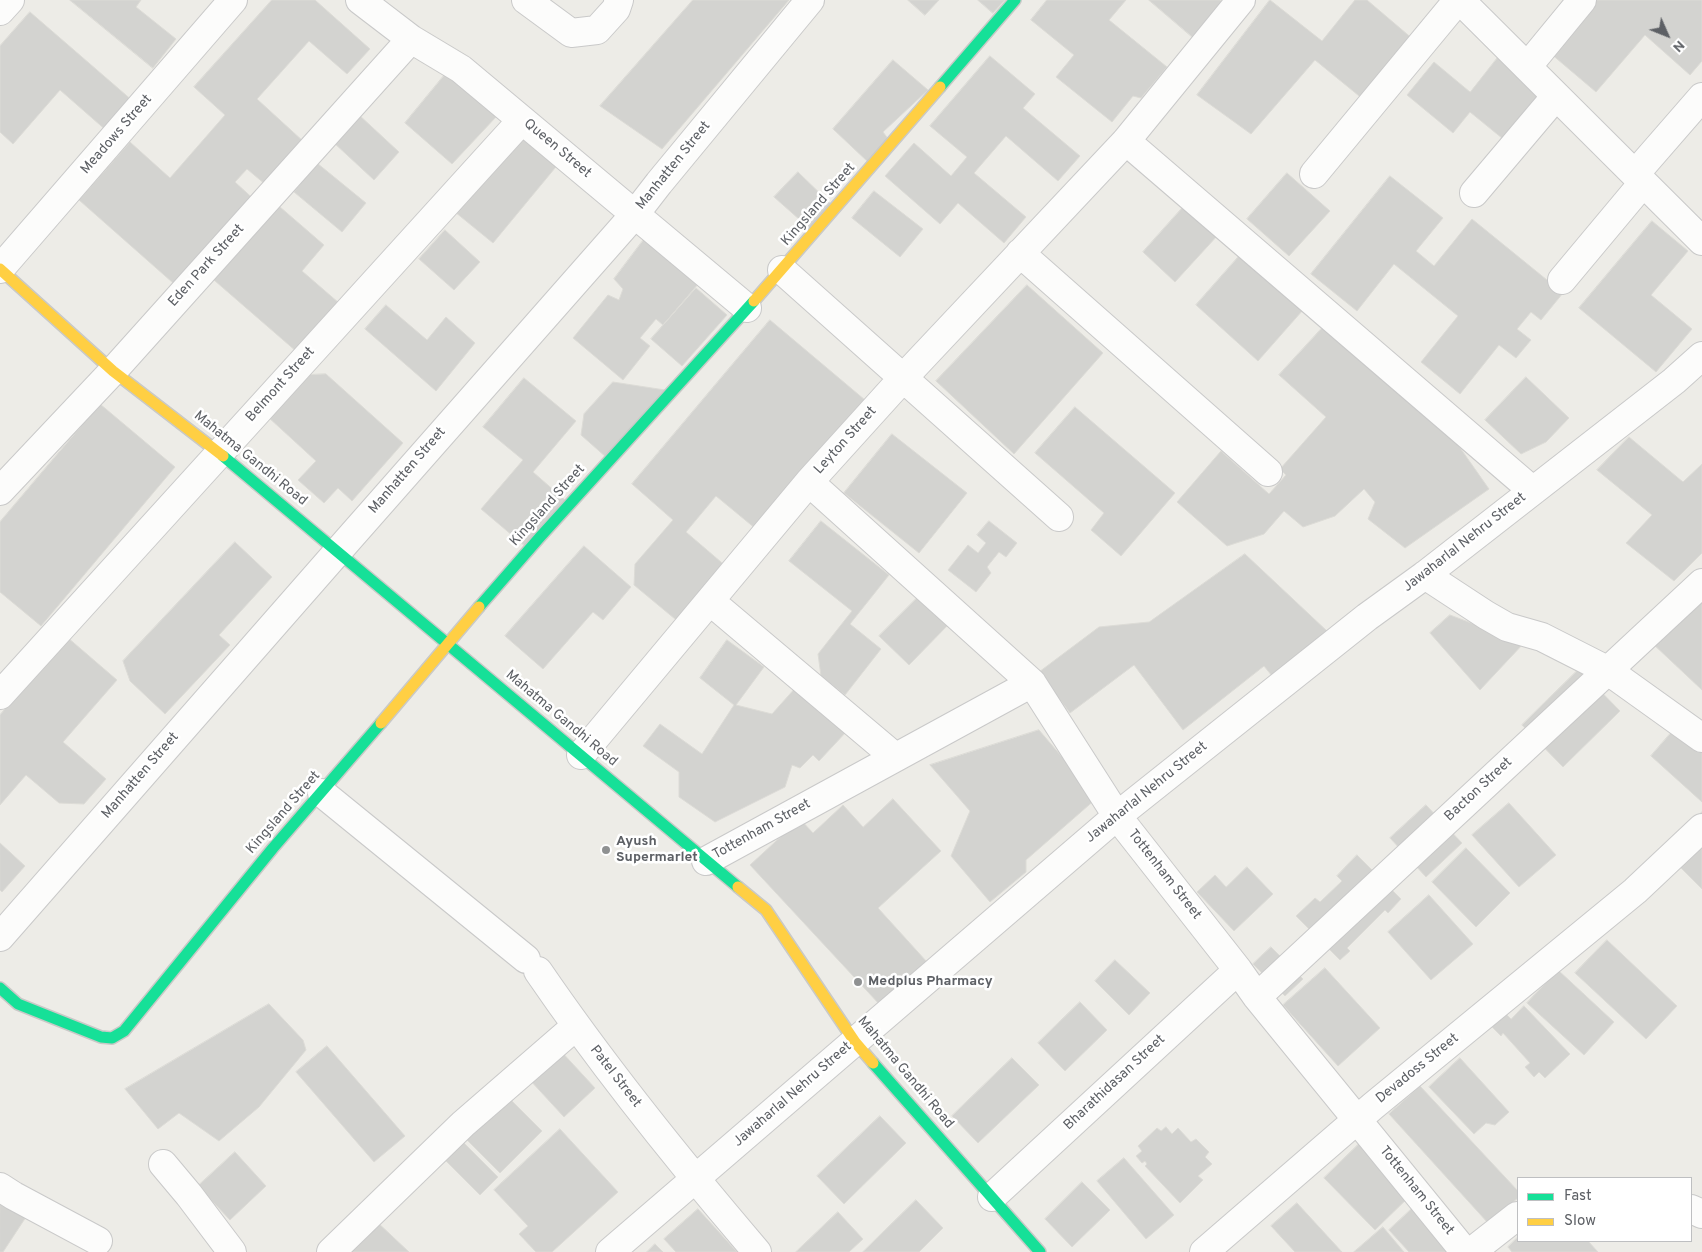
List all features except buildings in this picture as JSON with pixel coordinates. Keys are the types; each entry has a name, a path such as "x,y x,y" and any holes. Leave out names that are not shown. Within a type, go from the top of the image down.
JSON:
{"street":[{"path":"0,11 10,0"},
{"name":"Meadows Street","path":"0,269 234,0"},
{"name":"Queen Street","path":"360,0 411,39 461,69 747,308"},
{"path":"526,0 572,33 597,30 616,9 618,0"},
{"name":"Manhatten Street","path":"0,937 422,453 635,214 810,0"},
{"name":"Kingsland Street","path":"0,988 18,1004 101,1037 112,1038 124,1031 273,848 322,793 448,643 540,537 782,270 1015,0"},
{"name":"Leyton Street","path":"581,755 810,482 904,378 1126,141 1241,0"},
{"path":"1314,174 1459,0 1702,242"},
{"path":"1527,67 1582,0"},
{"name":"Eden Park Street","path":"0,491 113,371 411,39"},
{"path":"1474,193 1556,96"},
{"path":"1562,280 1702,97"},
{"name":"Belmont Street","path":"0,694 522,120"},
{"path":"1126,141 1532,490"},
{"path":"1020,253 1268,472"},
{"name":"Mahatma Gandhi Road","path":"0,269 113,371 220,452 766,910 855,1042 1040,1252"},
{"path":"782,270 1059,517"},
{"name":"Jawaharlal Nehru Street","path":"610,1252 1117,816 1359,624 1425,575 1674,381 1702,356"},
{"path":"810,482 1032,683"},
{"path":"1425,575 1486,615 1508,627 1542,637 1608,670 1702,738"},
{"name":"Bacton Street","path":"1257,998 1702,583"},
{"path":"710,601 896,757"},
{"name":"Tottenham Street","path":"706,860 1032,683 1117,816 1238,970 1257,998 1465,1252"},
{"name":"Patel Street","path":"322,793 532,965 576,1026 694,1180 757,1252"},
{"name":"Devadoss Street","path":"1204,1252 1358,1120 1635,890 1702,828"},
{"name":"Bharathidasan Street","path":"992,1197 1238,970"},
{"path":"331,1252 463,1124 576,1026"},
{"path":"164,1164 232,1252"},
{"path":"0,1187 98,1241"},
{"path":"1471,1252 1517,1217"}],"traffic: fast":[{"path":"940,87 1015,0"},
{"path":"479,607 754,301"},
{"path":"223,456 738,887"},
{"path":"0,988 18,1004 101,1037 112,1038 124,1031 273,848 381,723"},
{"path":"873,1063 1040,1252"}],"traffic: slow":[{"path":"754,301 940,87"},
{"path":"0,269 113,371 223,456"},
{"path":"381,723 479,607"},
{"path":"738,887 766,910 855,1042 873,1063"}],"place":[{"name":"Ayush Supermarlet","path":"606,850"},
{"name":"Medplus Pharmacy","path":"858,982"}]}
